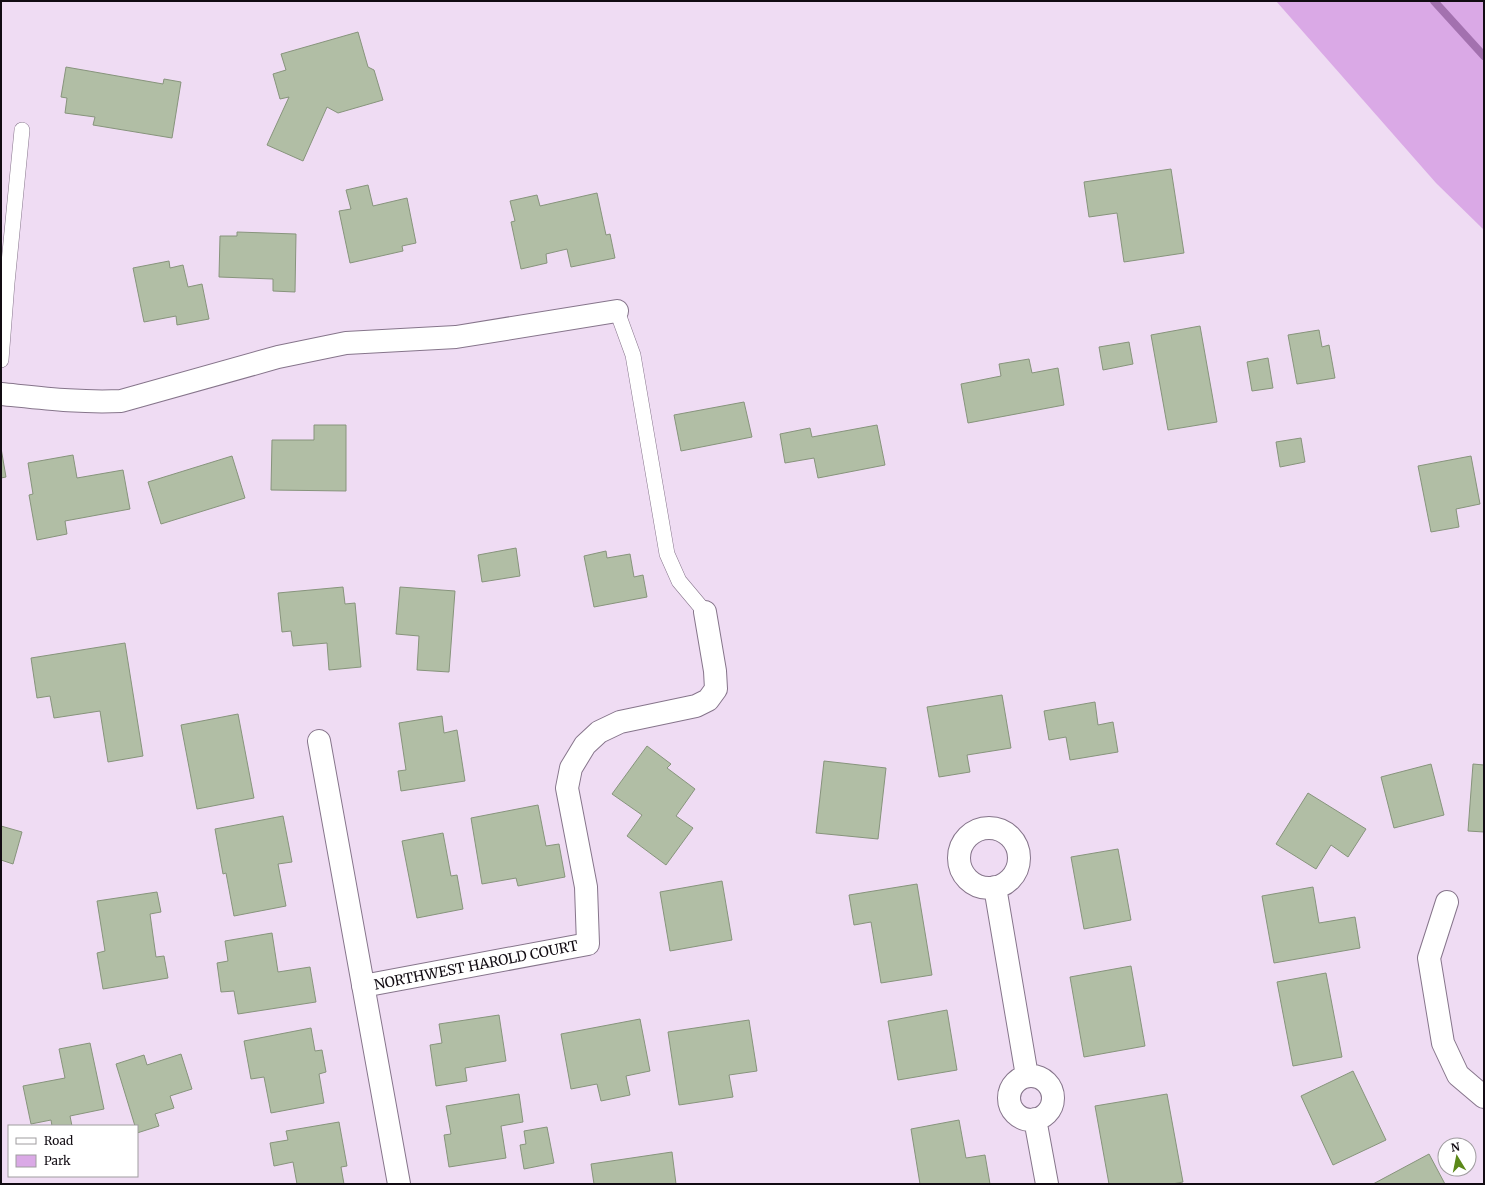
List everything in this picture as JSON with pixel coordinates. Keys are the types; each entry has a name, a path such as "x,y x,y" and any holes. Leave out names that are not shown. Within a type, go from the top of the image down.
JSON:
{"street":[{"path":"1,394 59,400 96,402 121,401 278,357 346,343 456,338 616,311"},
{"name":"NORTHWEST HAROLD COURT","path":"363,986 588,944 586,887 567,788 572,768 585,745 599,732 620,722 696,706 708,700 716,689 715,671 705,612"},
{"path":"320,741 399,1184"},
{"path":"995,888 1027,1076"},
{"path":"1447,902 1429,958 1443,1042 1458,1075 1484,1097"},
{"path":"1027,1076 1040,1078 1048,1085 1052,1092 1052,1102 1048,1111 1043,1116 1035,1119 1027,1120 1018,1116 1011,1108 1008,1098 1011,1088 1016,1082 1027,1076"},
{"path":"1035,1119 1047,1184"}],"lane":[{"path":"1,360 22,130"},
{"path":"616,311 634,355 667,554 679,581 705,612"}],"green space":[{"path":"1276,1 1484,1 1484,230 1436,183"}],"building":[{"path":"358,32 368,67 374,70 383,100 338,113 327,107 303,161 267,145 289,97 280,99 273,74 286,70 281,54"},
{"path":"66,67 163,84 164,79 181,82 172,138 93,125 95,117 65,113 67,98 61,97"},
{"path":"1171,169 1184,253 1124,262 1117,213 1089,217 1084,182"},
{"path":"368,185 373,206 407,198 416,243 402,246 403,251 350,263 339,211 351,209 346,190"},
{"path":"597,193 606,235 610,234 615,258 571,267 567,249 546,254 547,263 521,269 511,222 515,221 510,201 537,195 540,206"},
{"path":"237,232 296,234 295,292 273,291 273,279 219,277 220,236 237,236"},
{"path":"169,261 170,268 183,265 188,287 202,284 209,319 177,325 176,316 144,322 133,268"},
{"path":"1200,326 1217,422 1168,430 1151,335"},
{"path":"1319,330 1322,347 1329,345 1335,378 1297,384 1288,335"},
{"path":"1129,342 1133,364 1103,370 1099,347"},
{"path":"1268,358 1273,388 1252,391 1247,362"},
{"path":"1029,359 1032,373 1058,368 1064,405 968,423 961,384 1001,376 999,364"},
{"path":"744,402 752,437 681,451 674,415"},
{"path":"314,425 346,425 346,491 271,490 272,440 314,440"},
{"path":"877,425 885,465 818,478 814,458 785,463 780,434 810,428 812,437"},
{"path":"1301,438 1305,462 1280,467 1276,442"},
{"path":"1,448 6,477 1,478"},
{"path":"73,455 77,478 123,470 130,509 65,521 67,534 37,540 29,495 33,494 28,463"},
{"path":"232,456 245,498 161,524 148,482"},
{"path":"1471,456 1480,504 1456,509 1459,527 1431,532 1418,466"},
{"path":"516,548 520,576 482,582 478,555"},
{"path":"606,551 607,558 630,554 634,577 643,575 647,597 594,607 584,556"},
{"path":"343,587 345,604 355,603 361,667 329,670 327,643 293,646 291,631 282,632 278,593"},
{"path":"400,587 455,591 449,672 417,670 419,636 396,634"},
{"path":"125,643 143,756 108,762 100,711 54,718 50,696 37,698 31,658"},
{"path":"1002,695 1011,748 967,755 970,772 939,777 927,707"},
{"path":"1095,702 1098,725 1113,722 1118,752 1070,760 1066,737 1049,740 1044,711"},
{"path":"238,714 254,798 197,809 181,725"},
{"path":"442,716 444,733 457,730 465,781 401,791 398,771 406,770 399,723"},
{"path":"647,746 671,764 667,768 695,789 676,816 693,828 666,865 627,836 642,815 612,794"},
{"path":"824,761 886,768 878,839 816,833"},
{"path":"1431,764 1444,815 1394,828 1381,777"},
{"path":"1473,764 1484,765 1484,832 1468,831"},
{"path":"1308,793 1366,829 1348,857 1331,845 1316,869 1276,844"},
{"path":"538,805 546,846 559,844 565,877 518,886 516,878 482,884 471,818"},
{"path":"283,816 292,862 278,864 286,906 234,916 226,873 223,874 215,829"},
{"path":"1,826 22,832 13,864 1,860"},
{"path":"443,833 451,876 457,875 463,909 417,918 402,841"},
{"path":"1118,849 1131,920 1084,929 1071,857"},
{"path":"722,881 732,940 670,951 660,892"},
{"path":"917,884 932,975 881,983 871,922 854,925 849,895"},
{"path":"1313,887 1319,923 1355,917 1360,948 1274,963 1262,896"},
{"path":"157,892 161,912 150,914 156,957 164,956 168,978 103,989 97,953 105,951 97,901"},
{"path":"272,933 278,972 310,967 316,1002 238,1014 234,991 221,992 217,963 228,961 225,941"},
{"path":"1131,966 1145,1046 1084,1057 1070,977"},
{"path":"1326,973 1342,1057 1293,1066 1277,982"},
{"path":"947,1010 957,1070 898,1080 888,1021"},
{"path":"499,1015 506,1061 465,1068 467,1081 436,1086 430,1045 442,1043 439,1024"},
{"path":"640,1019 650,1071 626,1076 630,1095 601,1101 597,1084 571,1089 561,1034"},
{"path":"749,1020 757,1071 729,1075 733,1097 679,1105 668,1032"},
{"path":"311,1028 315,1051 322,1050 326,1072 319,1074 324,1103 271,1113 264,1077 251,1079 244,1041"},
{"path":"90,1043 104,1109 70,1116 72,1125 52,1125 51,1120 31,1124 23,1086 65,1078 59,1049"},
{"path":"181,1054 192,1089 170,1096 174,1108 155,1114 159,1126 138,1133 138,1125 135,1125 116,1064 144,1055 147,1065"},
{"path":"1353,1071 1386,1140 1333,1165 1301,1096"},
{"path":"519,1094 523,1122 501,1126 506,1158 449,1167 444,1135 451,1134 446,1106"},
{"path":"1167,1094 1183,1182 1172,1184 1109,1184 1095,1106"},
{"path":"959,1120 966,1158 985,1155 990,1184 920,1184 911,1129"},
{"path":"339,1122 347,1166 341,1167 344,1184 297,1184 293,1162 274,1166 270,1143 288,1140 286,1131"},
{"path":"547,1127 554,1163 524,1169 520,1145 526,1144 524,1131"},
{"path":"672,1152 676,1184 594,1184 591,1164"},
{"path":"1429,1154 1437,1169 1437,1177 1441,1177 1445,1184 1373,1184"}],"waterway":[{"path":"1434,1 1484,56"}]}
